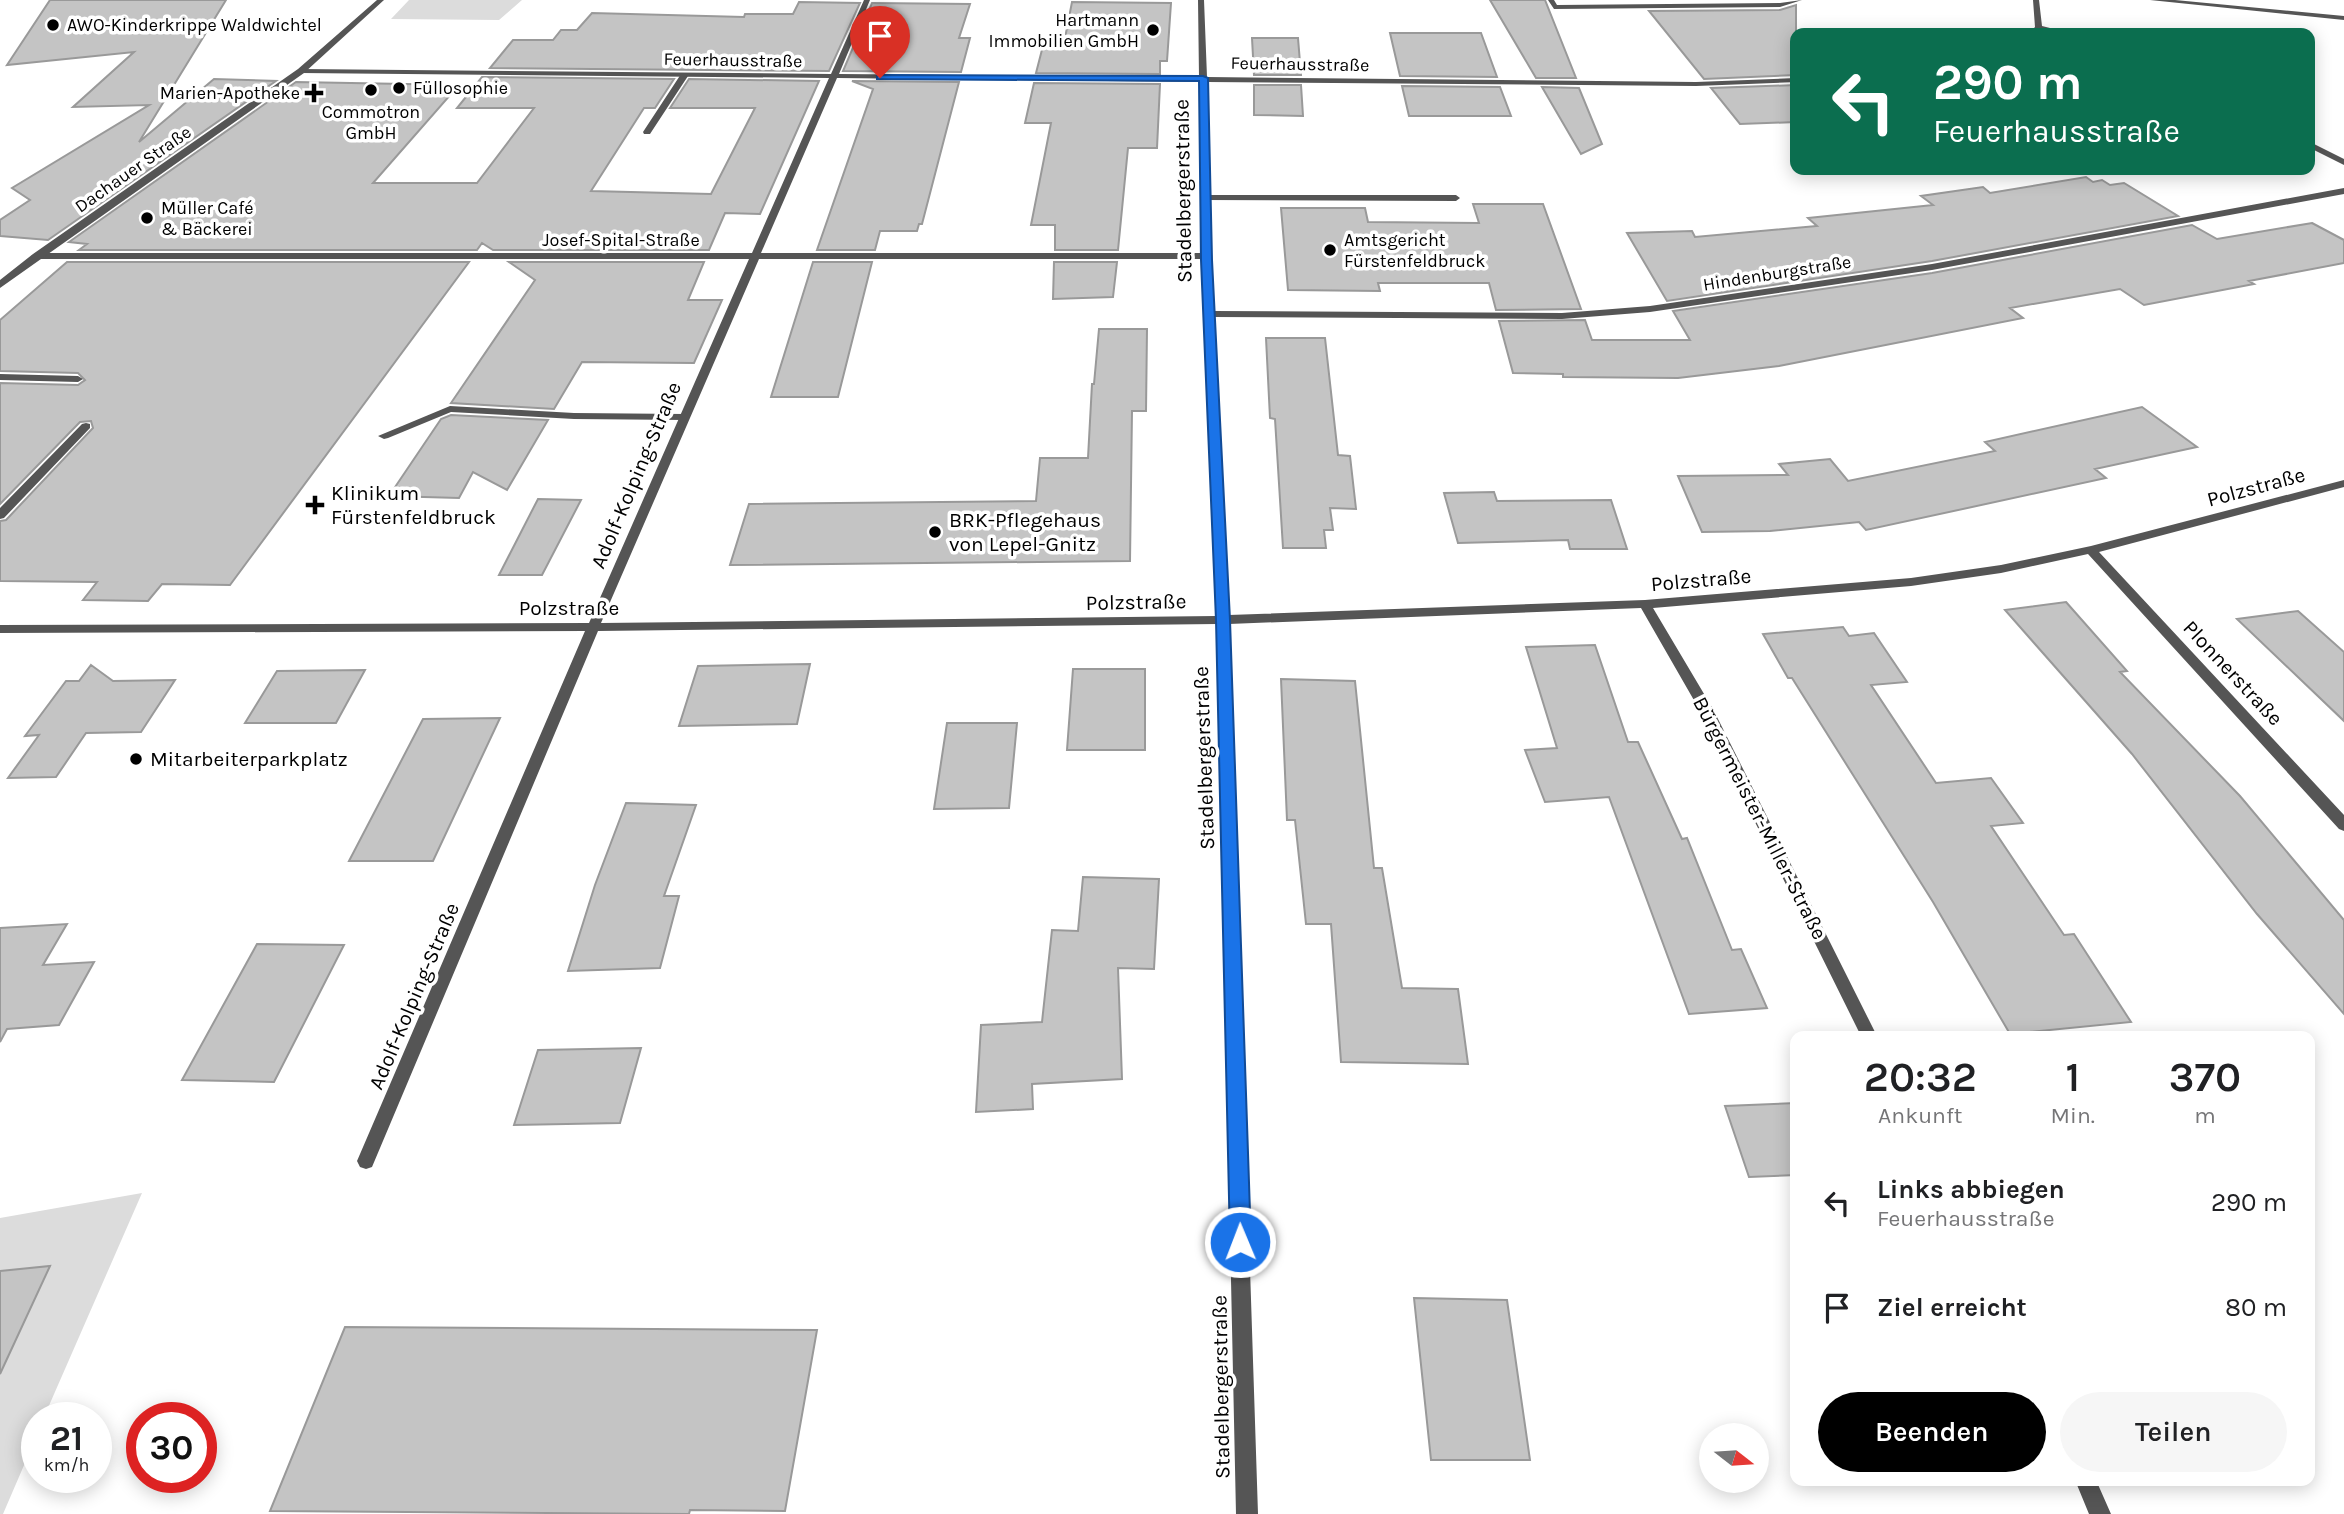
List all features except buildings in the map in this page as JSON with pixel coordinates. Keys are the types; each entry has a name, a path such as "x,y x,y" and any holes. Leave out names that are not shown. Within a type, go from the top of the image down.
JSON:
{"street":[{"name":"Dachauer Straße","path":"0,285 36,256 300,71 381,0"},
{"name":"Adolf-Kolping-Straße","path":"366,1161 753,256 867,0"},
{"name":"Stadelbergerstraße","path":"1201,0 1208,314 1223,620 1247,1514"},
{"path":"1551,0 1554,7 1780,5 1797,0"},
{"path":"2036,0 2036,28"},
{"path":"2153,0 2344,18"},
{"name":"Feuerhausstraße","path":"300,71 1696,84 1790,80"},
{"path":"647,132 684,76"},
{"path":"2315,148 2344,162"},
{"name":"Hindenburgstraße","path":"1208,314 1470,313 1562,316 1650,309 1932,267 2344,191"},
{"path":"1205,197 1456,198"},
{"name":"Josef-Spital-Straße","path":"36,256 1206,256"},
{"path":"0,377 78,379"},
{"path":"384,436 450,409 574,416 684,417"},
{"path":"0,515 86,426"},
{"name":"Polzstraße","path":"0,629 593,627 1223,620 1645,604 1911,582 2001,569 2091,550 2344,483"},
{"name":"Plonnerstraße","path":"2091,550 2344,825"},
{"name":"Bürgermeister-Miller-Straße","path":"1645,604 1706,709 1867,1031"},
{"path":"2088,1486 2100,1514"}],"shaded area":[{"path":"409,0 522,0 499,20 391,19"},
{"path":"142,1193 51,1402 21,1402 21,1472 3,1514 0,1514 0,1218"}],"place":[{"name":"AWO-Kinderkrippe Waldwichtel","path":"53,25"},
{"name":"Hartmann Immobilien GmbH","path":"1153,30"},
{"name":"Füllosophie","path":"399,88"},
{"name":"Commotron GmbH","path":"371,90"},
{"name":"Marien-Apotheke","path":"314,93"},
{"name":"Müller Café & Bäckerei","path":"147,218"},
{"name":"Amtsgericht Fürstenfeldbruck","path":"1330,250"},
{"name":"Klinikum Fürstenfeldbruck","path":"315,505"},
{"name":"BRK-Pflegehaus von Lepel-Gnitz","path":"935,532"},
{"name":"Mitarbeiterparkplatz","path":"136,759"}],"route":[{"path":"880,78 1203,78 1206,260 1223,620 1240,1242"}]}
